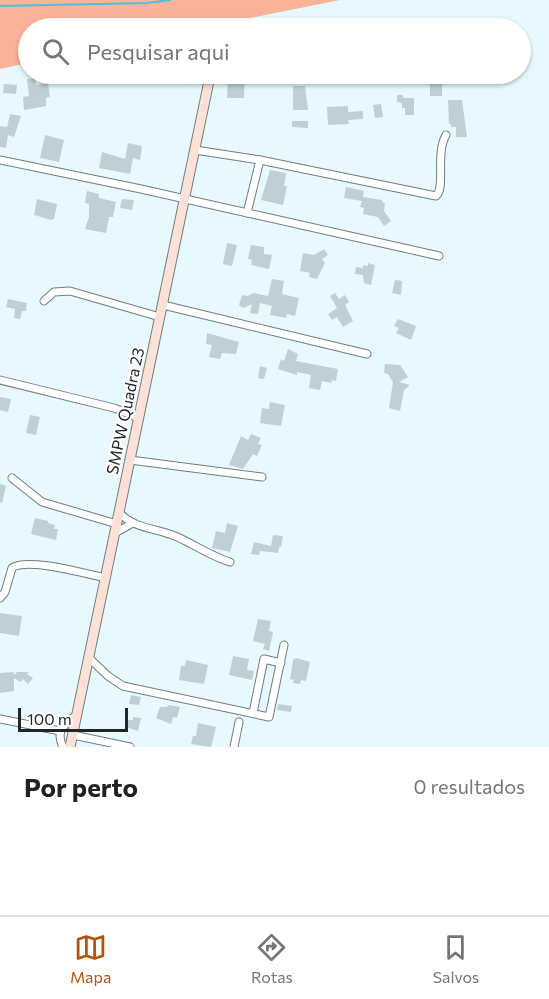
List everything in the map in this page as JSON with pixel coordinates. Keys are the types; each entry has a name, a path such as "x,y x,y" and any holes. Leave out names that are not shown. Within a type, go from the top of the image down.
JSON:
{"street":[{"name":"SMPW Quadra 23","path":"70,747 208,84"},
{"path":"195,150 260,159 436,196 441,189 440,150 446,135"},
{"path":"247,213 260,159"},
{"path":"0,160 439,256"},
{"path":"44,301 54,292 70,291 160,317"},
{"path":"163,305 367,354"},
{"path":"0,380 105,405 139,418"},
{"path":"130,460 262,477"},
{"path":"12,478 42,501 116,528 131,524"},
{"path":"119,513 131,524 174,536 207,554 230,562"},
{"path":"0,598 5,592 12,568 19,564 34,564 106,578"},
{"path":"89,658 108,676 123,686 269,717 284,645"},
{"path":"253,713 264,660 281,663"},
{"path":"63,747 59,738 60,731 63,725 77,716"},
{"path":"0,719 60,731"},
{"path":"234,747 239,723"},
{"path":"73,735 130,747"}],"shaded area":[{"path":"0,0 340,0 250,18 18,18 18,65 0,69"}],"building":[{"path":"4,84 17,85 16,94 3,93"},
{"path":"28,84 48,84 50,97 46,98 46,106 24,110 23,97 29,96"},
{"path":"228,84 245,84 244,98 227,98"},
{"path":"430,84 442,84 442,96 430,96"},
{"path":"293,86 305,86 308,110 293,110"},
{"path":"397,95 403,95 403,98 414,98 414,115 405,115 402,103 397,102"},
{"path":"448,100 462,100 467,137 456,137 456,127 451,127 449,124"},
{"path":"381,104 383,117 375,118 373,105"},
{"path":"348,106 348,112 363,111 363,119 348,120 349,124 328,125 327,107"},
{"path":"10,114 21,116 14,137 8,135 6,148 0,147 0,126 7,127"},
{"path":"292,121 308,121 308,128 292,127"},
{"path":"45,135 64,140 59,162 40,158"},
{"path":"128,143 142,146 140,160 133,158 130,174 99,168 102,152 125,159"},
{"path":"270,170 286,173 284,186 287,186 283,205 261,200"},
{"path":"346,187 364,191 363,197 382,200 385,203 384,211 391,221 384,226 378,217 363,214 364,208 360,207 362,201 344,198"},
{"path":"87,191 99,194 99,198 116,202 113,217 109,217 106,233 85,229 89,217 89,204 85,203"},
{"path":"37,199 57,204 54,219 34,215"},
{"path":"122,199 134,200 132,210 120,208"},
{"path":"227,243 237,245 232,266 223,264"},
{"path":"251,245 264,247 264,254 272,255 269,269 251,265 252,260 248,259"},
{"path":"324,249 328,255 322,259 325,263 317,279 309,277 310,273 300,271 303,253 314,255"},
{"path":"368,263 375,265 371,285 364,283 363,275 355,274 356,267 363,268 363,265 368,266"},
{"path":"272,279 284,281 282,294 299,298 295,316 287,314 286,318 270,315 272,306 260,303 258,314 250,313 252,304 243,308 239,305 242,295 247,296 254,293 268,296"},
{"path":"395,280 402,281 401,295 392,293"},
{"path":"335,293 339,299 345,295 349,302 345,305 353,321 343,327 337,317 332,320 328,314 337,308 330,296"},
{"path":"8,299 27,303 26,311 22,311 20,319 14,318 15,309 6,307"},
{"path":"398,319 416,326 411,340 396,333 399,328 394,326"},
{"path":"207,333 239,342 236,354 222,353 220,359 209,357 212,345 206,344"},
{"path":"288,349 298,354 296,361 338,369 336,381 332,380 331,383 322,381 320,390 309,388 311,375 297,372 297,375 278,369"},
{"path":"385,364 400,365 408,377 399,382 410,385 404,390 400,411 389,408 393,382 388,374 384,373"},
{"path":"260,366 267,368 264,379 258,378"},
{"path":"0,397 11,399 8,412 0,410"},
{"path":"270,402 285,405 281,426 260,423 262,408 269,409"},
{"path":"30,415 40,417 36,435 26,433"},
{"path":"251,434 261,438 258,444 262,445 257,456 253,454 243,469 229,465 241,436 248,440"},
{"path":"0,484 6,486 2,503 0,502"},
{"path":"35,518 55,525 54,529 58,529 56,540 31,534"},
{"path":"227,523 238,526 230,552 212,548 216,531 225,533"},
{"path":"273,535 283,536 278,553 260,551 259,555 251,554 254,542 271,546"},
{"path":"0,613 22,616 19,636 0,633"},
{"path":"258,619 271,621 269,631 273,632 269,651 263,649 265,644 253,641"},
{"path":"233,656 249,659 247,670 254,671 252,680 229,675"},
{"path":"296,658 310,662 306,681 301,680 300,684 293,683 294,680 290,679 293,660"},
{"path":"186,660 208,665 204,684 179,680 181,666 185,666"},
{"path":"15,672 29,672 27,674 33,678 28,684 23,679 20,682 14,678 14,691 0,693 0,673 17,674"},
{"path":"131,695 141,697 139,705 129,704"},
{"path":"278,704 292,706 291,712 277,710"},
{"path":"168,705 180,707 177,718 173,717 171,724 156,718 160,707"},
{"path":"133,717 141,718 138,731 126,727 127,720 133,720"},
{"path":"198,723 216,727 211,747 191,744 193,736 196,736"}],"waterway":[{"path":"0,6 146,3 170,0"}]}
